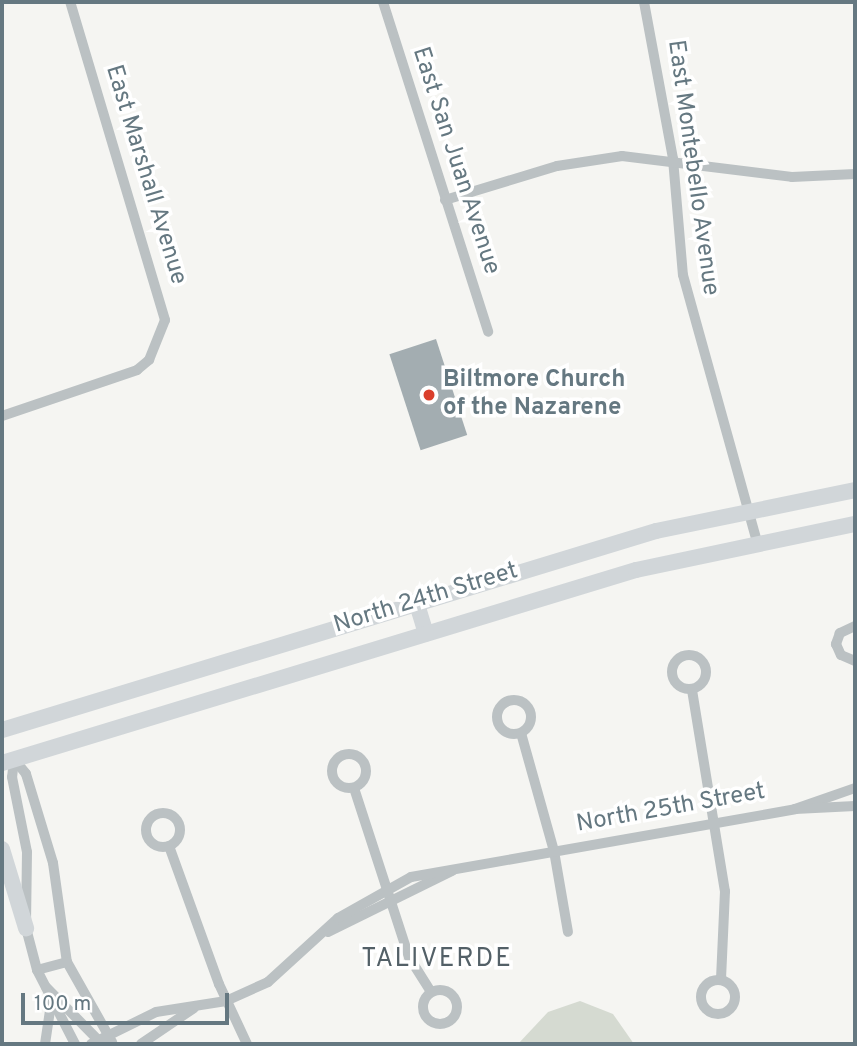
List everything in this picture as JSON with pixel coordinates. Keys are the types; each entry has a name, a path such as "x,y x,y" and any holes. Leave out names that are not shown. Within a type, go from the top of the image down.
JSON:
{"main road":[{"name":"North 24th Street","path":"3,726 656,531 855,491"},
{"name":"North 24th Street","path":"8,761 645,568 758,542 855,524"},
{"path":"416,601 426,633"},
{"path":"3,726 8,761"},
{"path":"2,849 26,928"}],"street":[{"name":"East Marshall Avenue","path":"2,416 119,379 149,360 165,320 162,301 70,2"},
{"name":"East San Juan Avenue","path":"383,2 488,332"},
{"name":"East Montebello Avenue","path":"644,2 673,159 682,275 758,542"},
{"path":"445,200 581,160 673,159 792,177 855,174"},
{"path":"855,626 839,633 836,644 841,655 855,661"},
{"path":"692,690 715,822 726,916 721,980"},
{"path":"521,733 554,851 568,932"},
{"path":"8,761 27,852 26,928 37,970 75,1044"},
{"path":"8,761 26,774 53,863 67,962 103,1042"},
{"path":"354,788 389,904 409,957 431,992"},
{"name":"North 25th Street","path":"795,809 855,788"},
{"name":"North 25th Street","path":"453,871 795,809 855,806"},
{"path":"169,846 226,1000 247,1044"},
{"path":"103,1042 156,1012 194,1008 226,1000 268,982 328,932 338,918 384,888 439,869 453,871"},
{"path":"328,932 453,871"},
{"path":"37,970 67,962"},
{"path":"44,985 103,1042"},
{"path":"44,1044 51,1001"},
{"path":"141,1044 194,1008"}],"shaded area":[{"path":"580,1001 613,1014 634,1044 518,1044 548,1012"}],"building":[{"name":"Biltmore Church of the Nazarene","path":"436,339 467,435 421,450 389,354"}],"place":[{"name":"Biltmore Church of the Nazarene","path":"429,395"}],"district":[{"name":"TALIVERDE","path":"437,960"}]}
